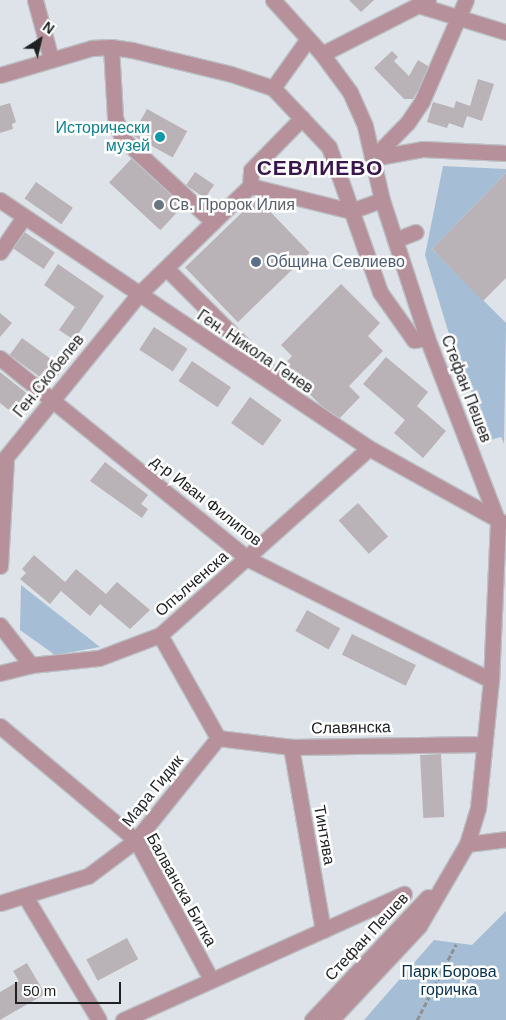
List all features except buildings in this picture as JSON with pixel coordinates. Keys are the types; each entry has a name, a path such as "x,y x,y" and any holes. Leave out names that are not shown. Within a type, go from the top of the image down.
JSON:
{"street":[{"path":"35,0 50,59"},
{"name":"Стефан Пешев","path":"273,0 322,54 350,92 364,126 382,200 427,338 502,522 491,680 478,808 467,844 419,926 331,1020"},
{"path":"373,158 408,122 433,78 466,0"},
{"path":"322,54 422,2 458,17 506,32"},
{"path":"273,88 308,39"},
{"path":"111,47 115,117 122,138 214,222"},
{"path":"0,75 92,48 111,47 132,50 231,74 273,88 329,148 380,292 414,340 427,338"},
{"path":"302,118 251,170 250,186 351,211 382,200"},
{"path":"373,158 423,149 506,153"},
{"name":"Ген.Скобелев","path":"0,566 3,457 138,295 171,265 250,186"},
{"name":"Ген. Никола Генев","path":"0,200 138,295 369,448 502,522"},
{"path":"0,252 24,217"},
{"path":"395,240 416,232"},
{"path":"171,265 278,380 281,390"},
{"name":"д-р Иван Филипов","path":"0,358 248,558 491,680"},
{"name":"Опълченска","path":"0,673 31,665 99,658 160,635 369,448"},
{"path":"0,625 31,665"},
{"path":"160,635 218,738"},
{"name":"Балванска Битка","path":"0,726 136,840 211,980"},
{"name":"Славянска","path":"218,738 290,747 484,744"},
{"name":"Мара Гидик","path":"0,904 88,876 136,840 218,738"},
{"name":"Тинтява","path":"290,747 323,930"},
{"path":"467,844 506,839"},
{"name":"Стефан Пешев","path":"312,1020 447,878"},
{"path":"123,1020 404,894"},
{"path":"25,896 99,1020"}],"path":[{"path":"417,1020 456,944"}],"green space":[{"path":"443,166 506,169 506,173 432,249 506,323 504,444 501,437 490,440 452,344 425,255"},
{"path":"21,585 100,647 55,655 20,630"},
{"name":"Парк Борова горичка","path":"506,911 506,1020 364,1020 434,940 472,945"}],"place":[{"name":"Исторически музей","path":"160,137"},
{"name":"Св. Пророк Илия","path":"159,205"},
{"name":"Община Севлиево","path":"256,262"}],"district":[{"name":"СЕВЛИЕВО","path":"320,168"}]}
